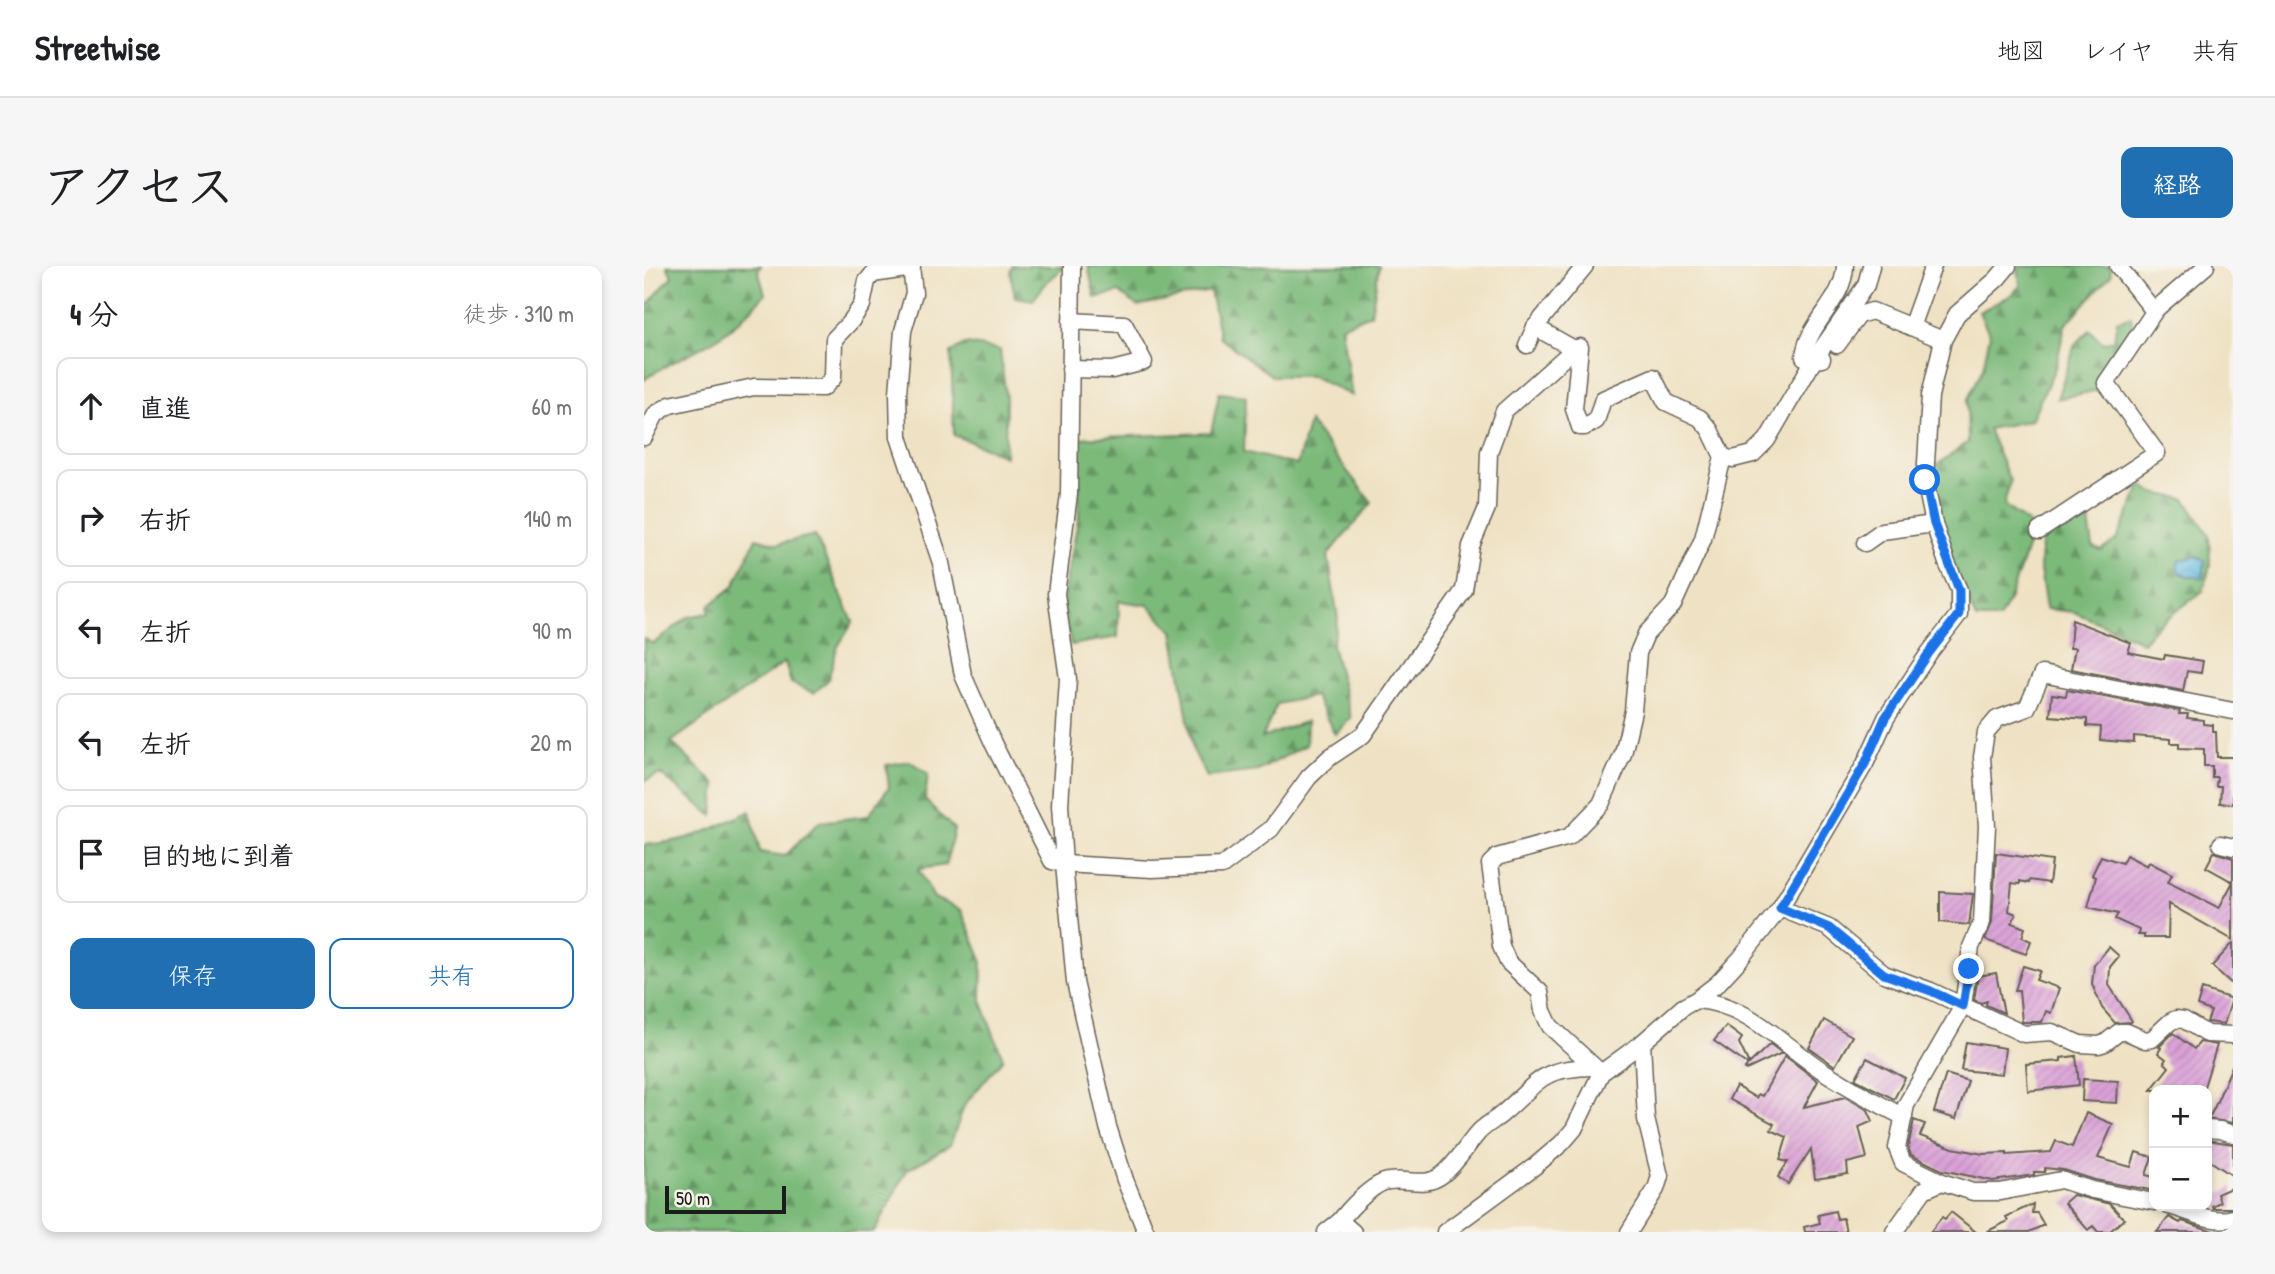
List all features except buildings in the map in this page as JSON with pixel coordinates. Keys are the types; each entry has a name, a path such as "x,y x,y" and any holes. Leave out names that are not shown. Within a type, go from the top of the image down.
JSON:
{"street":[{"path":"1072,266 1069,494 1056,594 1068,679 1060,804 1064,864 1075,982 1108,1127 1146,1232"},
{"path":"1527,345 1535,327 1585,266"},
{"path":"1845,266 1842,286 1805,345 1804,357 1814,360 1827,359 1859,315 1872,311 1943,340"},
{"path":"1723,457 1733,459 1753,454 1767,440 1814,360 1866,285 1871,266"},
{"path":"1911,327 1933,266"},
{"path":"1326,1232 1381,1183 1426,1182 1441,1176 1480,1130 1542,1076 1558,1071 1597,1070 1642,1043 1666,1020 1726,975 1780,908 1865,764 1885,718 1959,614 1959,590 1934,524 1925,480 1926,420 1943,340 1957,314 2008,266"},
{"path":"2118,266 2150,306 2156,309"},
{"path":"2039,531 2157,453 2106,383 2156,309 2206,266"},
{"path":"644,437 656,414 670,405 754,387 823,388 833,378 834,339 862,305 867,281 873,274 911,267 914,293 903,331 898,393 899,437 941,563 963,675 993,743 1052,861 1152,869 1222,866 1272,829 1308,777 1330,757 1363,735 1464,590 1471,545 1487,508 1489,452 1504,411 1574,349 1580,347 1574,409 1580,427 1596,421 1603,399 1653,377 1666,402 1700,418 1710,430 1723,457 1703,539 1673,605 1646,634 1638,653 1633,711 1623,754 1601,804 1569,837 1497,858 1490,864 1501,946 1508,962 1540,992 1543,1011 1550,1026 1597,1070"},
{"path":"1070,369 1112,370 1144,362 1124,324 1071,321"},
{"path":"1535,327 1574,349"},
{"path":"1865,543 1882,531 1934,524"},
{"path":"2149,1201 2092,1190 2061,1180 2000,1192 1973,1192 1909,1167 1900,1159 1897,1148 1909,1097 1963,1006 1971,947 1982,922 1987,825 1982,757 1986,732 1992,722 2027,708 2042,674 2233,711"},
{"path":"1780,908 1829,928 1884,974 1931,991 2024,1034 2052,1032 2089,1046 2104,1044 2119,1032 2127,1032 2145,1040 2152,1039 2176,1019 2184,1020 2207,1034 2233,1035"},
{"path":"1696,1000 1721,1004 1761,1025 1848,1087 1904,1117"},
{"path":"1629,1232 1656,1189 1660,1177 1646,1119 1642,1043"},
{"path":"1445,1232 1562,1143 1574,1129 1597,1070"},
{"path":"2212,1129 2233,1134"},
{"path":"1894,1232 1924,1190 1942,1182"},
{"path":"2188,1211 2208,1226 2233,1218"},
{"path":"1340,1221 1353,1232"}],"green space":[{"path":"667,266 761,266 758,270 765,294 723,334 644,380 644,309 672,276"},
{"path":"1012,266 1066,266 1048,281 1033,300 1015,297 1010,272"},
{"path":"1088,266 1379,266 1371,314 1341,326 1352,396 1312,376 1272,376 1220,338 1210,291 1137,306 1119,292 1095,298"},
{"path":"2018,266 2110,266 2111,275 2065,325 2056,366 2031,420 1988,429 2010,481 2004,505 2034,528 2009,600 1999,619 1976,619 1949,555 1930,470 1968,442 1967,401 1983,368 1990,335 1979,312 2010,296 2020,286"},
{"path":"2131,316 2134,335 2103,389 2057,399 2075,344 2090,330 2103,343 2114,340 2117,321"},
{"path":"967,344 1000,350 1006,399 1005,456 954,435 951,352"},
{"path":"1219,393 1246,396 1244,452 1297,465 1309,422 1372,503 1328,555 1338,619 1332,645 1351,718 1335,734 1315,696 1277,704 1262,738 1307,721 1306,745 1258,771 1207,777 1193,750 1173,631 1148,605 1119,601 1118,637 1071,645 1064,609 1066,582 1079,516 1076,438 1211,433"},
{"path":"2142,485 2154,493 2185,499 2209,535 2210,566 2203,591 2157,626 2143,642 2074,612 2046,609 2040,570 2041,542 2064,524 2089,520 2093,547 2101,551 2117,539"},
{"path":"815,535 853,622 837,648 828,680 814,693 791,683 785,662 671,742 716,785 713,816 660,774 644,781 644,638 653,644 688,617 709,613 709,606 734,586 756,538 778,544"},
{"path":"910,761 928,774 925,800 954,829 946,865 918,869 934,898 961,910 982,960 981,1000 1003,1059 965,1104 950,1145 907,1170 874,1232 644,1232 644,845 699,834 750,811 760,852 785,856 819,822 868,816 889,787 886,765"}],"water":[{"path":"2196,556 2205,561 2203,578 2179,572 2177,565 2180,560"}],"waterway":[{"path":"2219,1232 2233,1227"}],"route":[{"path":"1925,480 1934,524 1959,590 1959,614 1885,718 1865,764 1795,878 1780,908 1829,928 1884,974 1963,1006 1969,969"}]}
